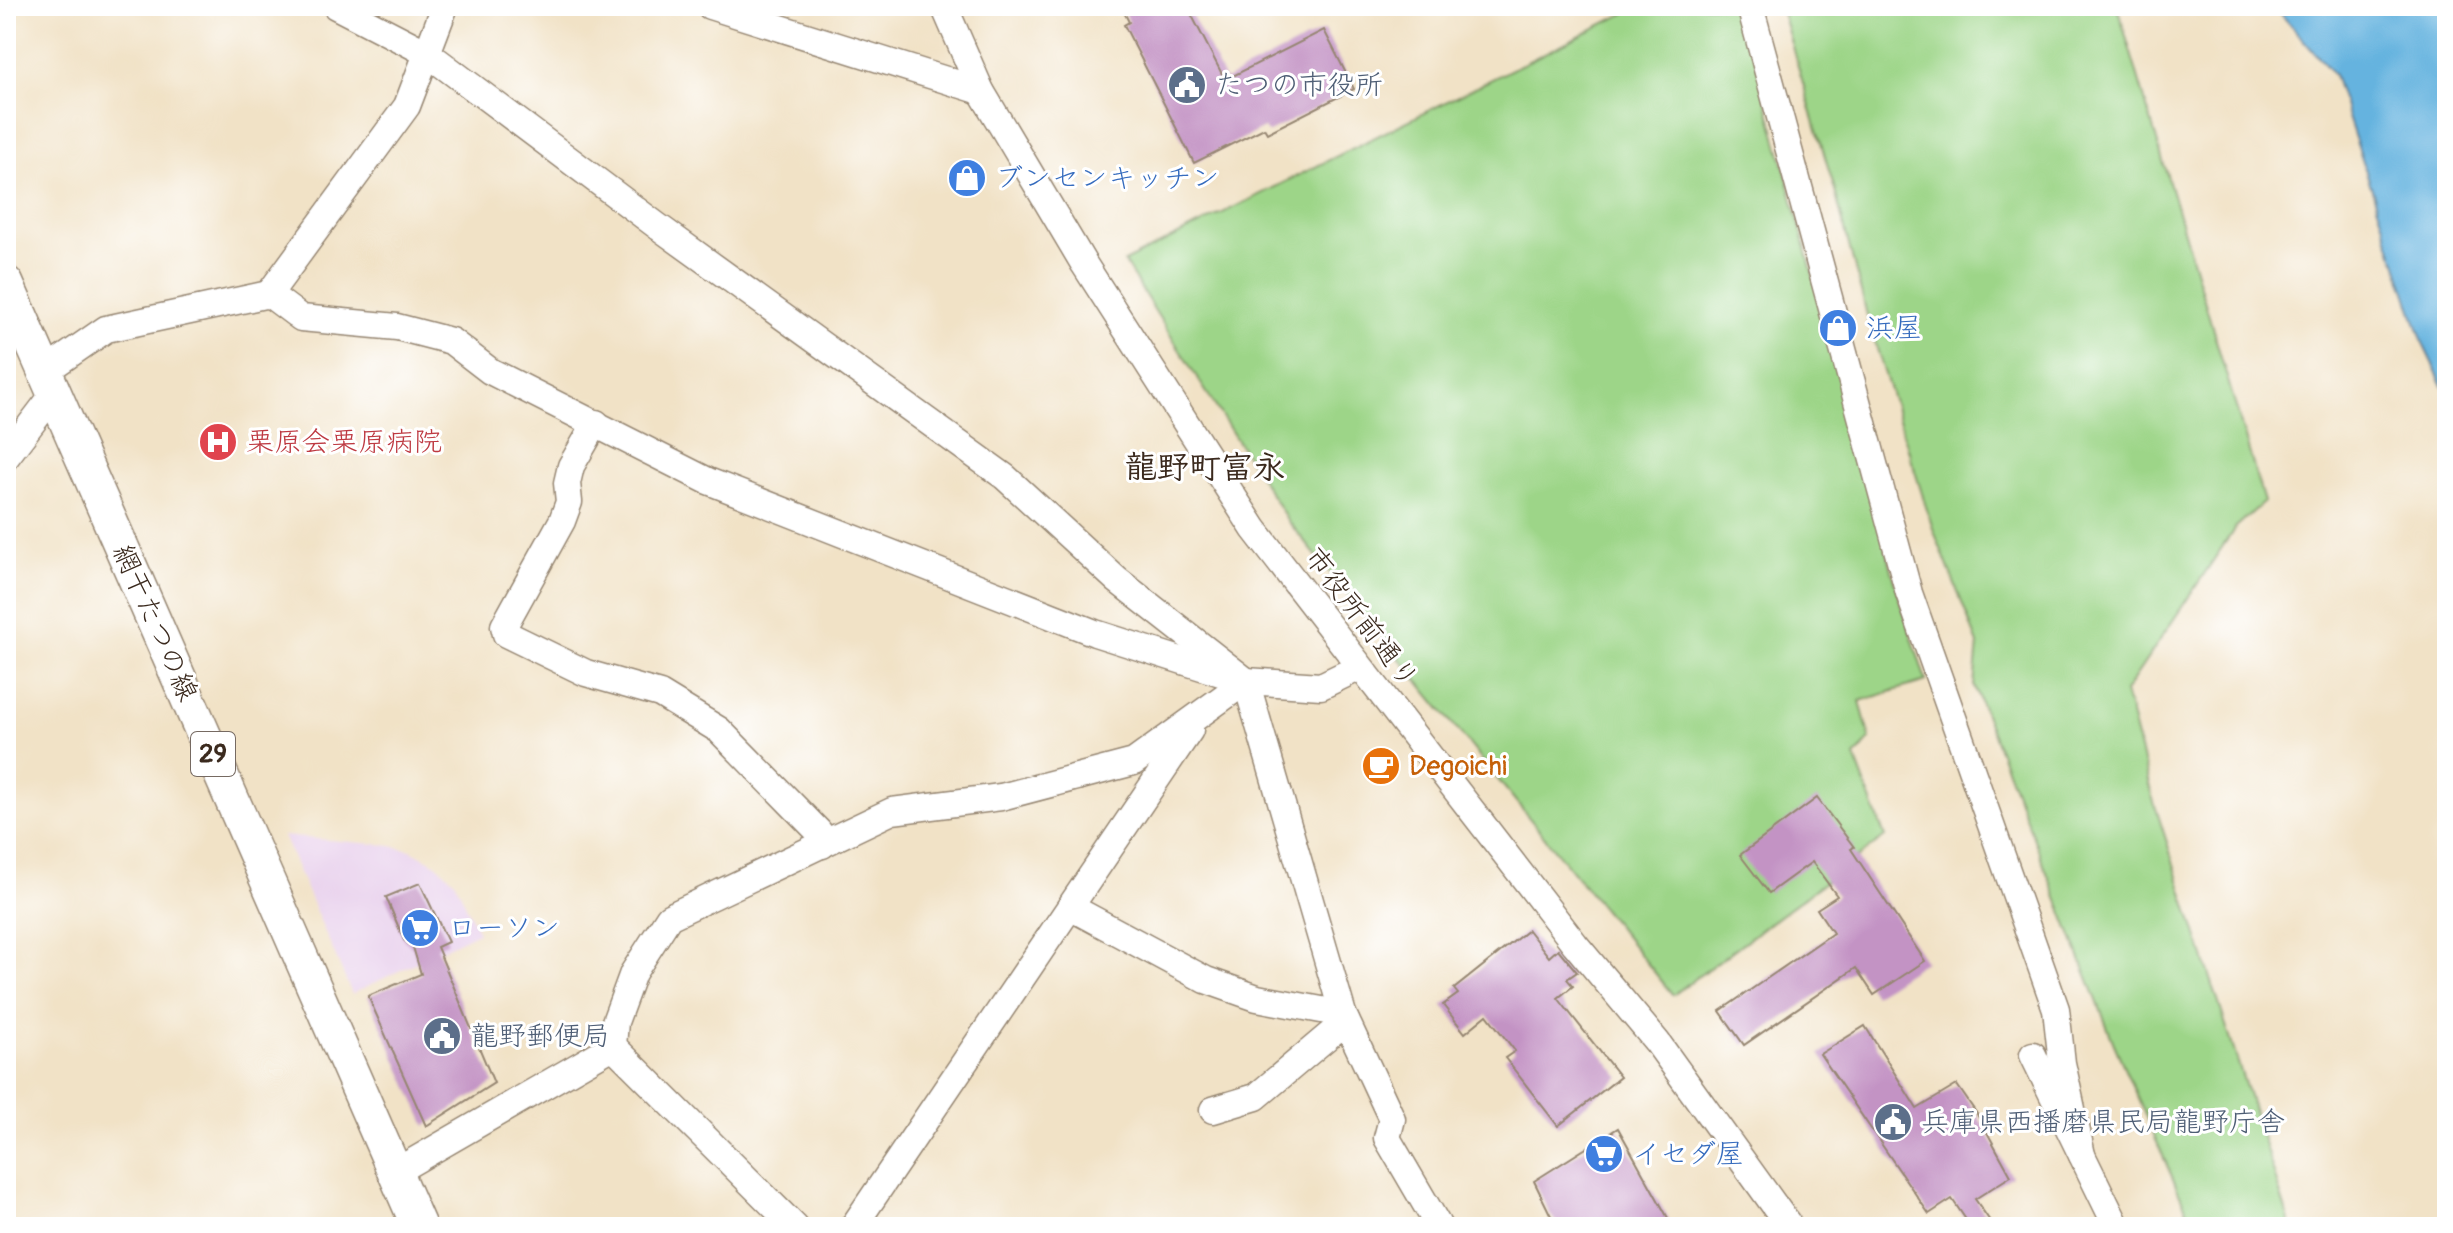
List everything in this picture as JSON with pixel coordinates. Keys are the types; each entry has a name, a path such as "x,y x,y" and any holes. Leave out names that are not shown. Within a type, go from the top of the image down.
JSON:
{"main road":[{"name":"網干たつの線","path":"6,283 13,314 49,383 419,1227"}],"street":[{"path":"336,6 427,53 656,225 1005,477 1117,580 1246,681 1344,1018 1392,1119 1387,1138 1439,1227"},
{"path":"6,457 49,383 106,329 269,294 407,106 445,6"},
{"path":"710,6 981,91"},
{"name":"市役所前通り","path":"944,6 981,91 1186,429 1254,529 1358,668 1657,1042 1790,1227"},
{"path":"1750,6 1909,593 2056,1009 2062,1063 2082,1155"},
{"path":"269,294 301,318 397,327 451,341 490,371 708,481 1095,633 1246,681 1321,686 1358,668"},
{"path":"596,423 571,466 567,483 569,502 562,521 504,626 506,634 586,673 660,694 719,730 819,832 822,845"},
{"path":"795,1227 613,1046 615,1022 633,973 669,917 892,811 1001,797 1134,762 1246,681"},
{"path":"853,1227 1198,718"},
{"path":"1072,908 1206,980 1257,998 1344,1018"},
{"path":"1213,1110 1256,1097 1344,1018"},
{"path":"395,1172 613,1046"},
{"path":"2033,1055 2117,1227"}],"shaded area":[{"path":"283,836 411,850 436,864 455,881 478,932 352,994"}],"green space":[{"path":"1639,6 1741,6 1900,600 1926,681 1860,701 1870,739 1855,757 1885,837 1673,995 1288,521 1124,262"},
{"path":"1780,6 2117,6 2264,502 2235,528 2125,692 2152,796 2291,1227 2194,1227 2114,1044 1974,686 1978,644 1932,526 1869,323 1834,187"}],"water":[{"path":"2274,6 2447,6 2447,394 2424,346 2334,75"}],"building":[{"path":"1121,6 1187,6 1225,80 1324,30 1354,89 1267,133 1264,128 1194,163 1124,25 1129,22"},
{"path":"1817,798 1854,847 1851,849 1925,961 1874,995 1856,968 1744,1045 1720,1011 1833,933 1817,909 1837,896 1812,862 1769,893 1740,855"},
{"path":"420,883 448,942 437,947 494,1083 426,1126 368,996 421,974 413,947 404,940 386,897"},
{"path":"1528,930 1549,957 1558,949 1577,972 1567,979 1573,986 1558,998 1620,1077 1558,1126 1505,1058 1515,1051 1487,1015 1465,1033 1443,1005 1458,994 1454,989"},
{"path":"1865,1026 1917,1109 1957,1085 1977,1114 2011,1176 1975,1199 1994,1227 1971,1227 1952,1199 1929,1214 1820,1054"},
{"name":"イセダ屋","path":"1618,1128 1673,1227 1563,1227 1551,1216 1534,1181"}],"place":[{"name":"たつの市役所","path":"1187,85"},
{"name":"ブンセンキッチン","path":"967,178"},
{"name":"浜屋","path":"1838,328"},
{"name":"栗原会栗原病院","path":"218,442"},
{"name":"Degoichi","path":"1381,766"},
{"name":"ローソン","path":"420,928"},
{"name":"龍野郵便局","path":"442,1036"},
{"name":"兵庫県西播磨県民局龍野庁舎","path":"1893,1122"},
{"name":"イセダ屋","path":"1604,1154"}],"district":[{"name":"龍野町富永","path":"1205,468"}]}
